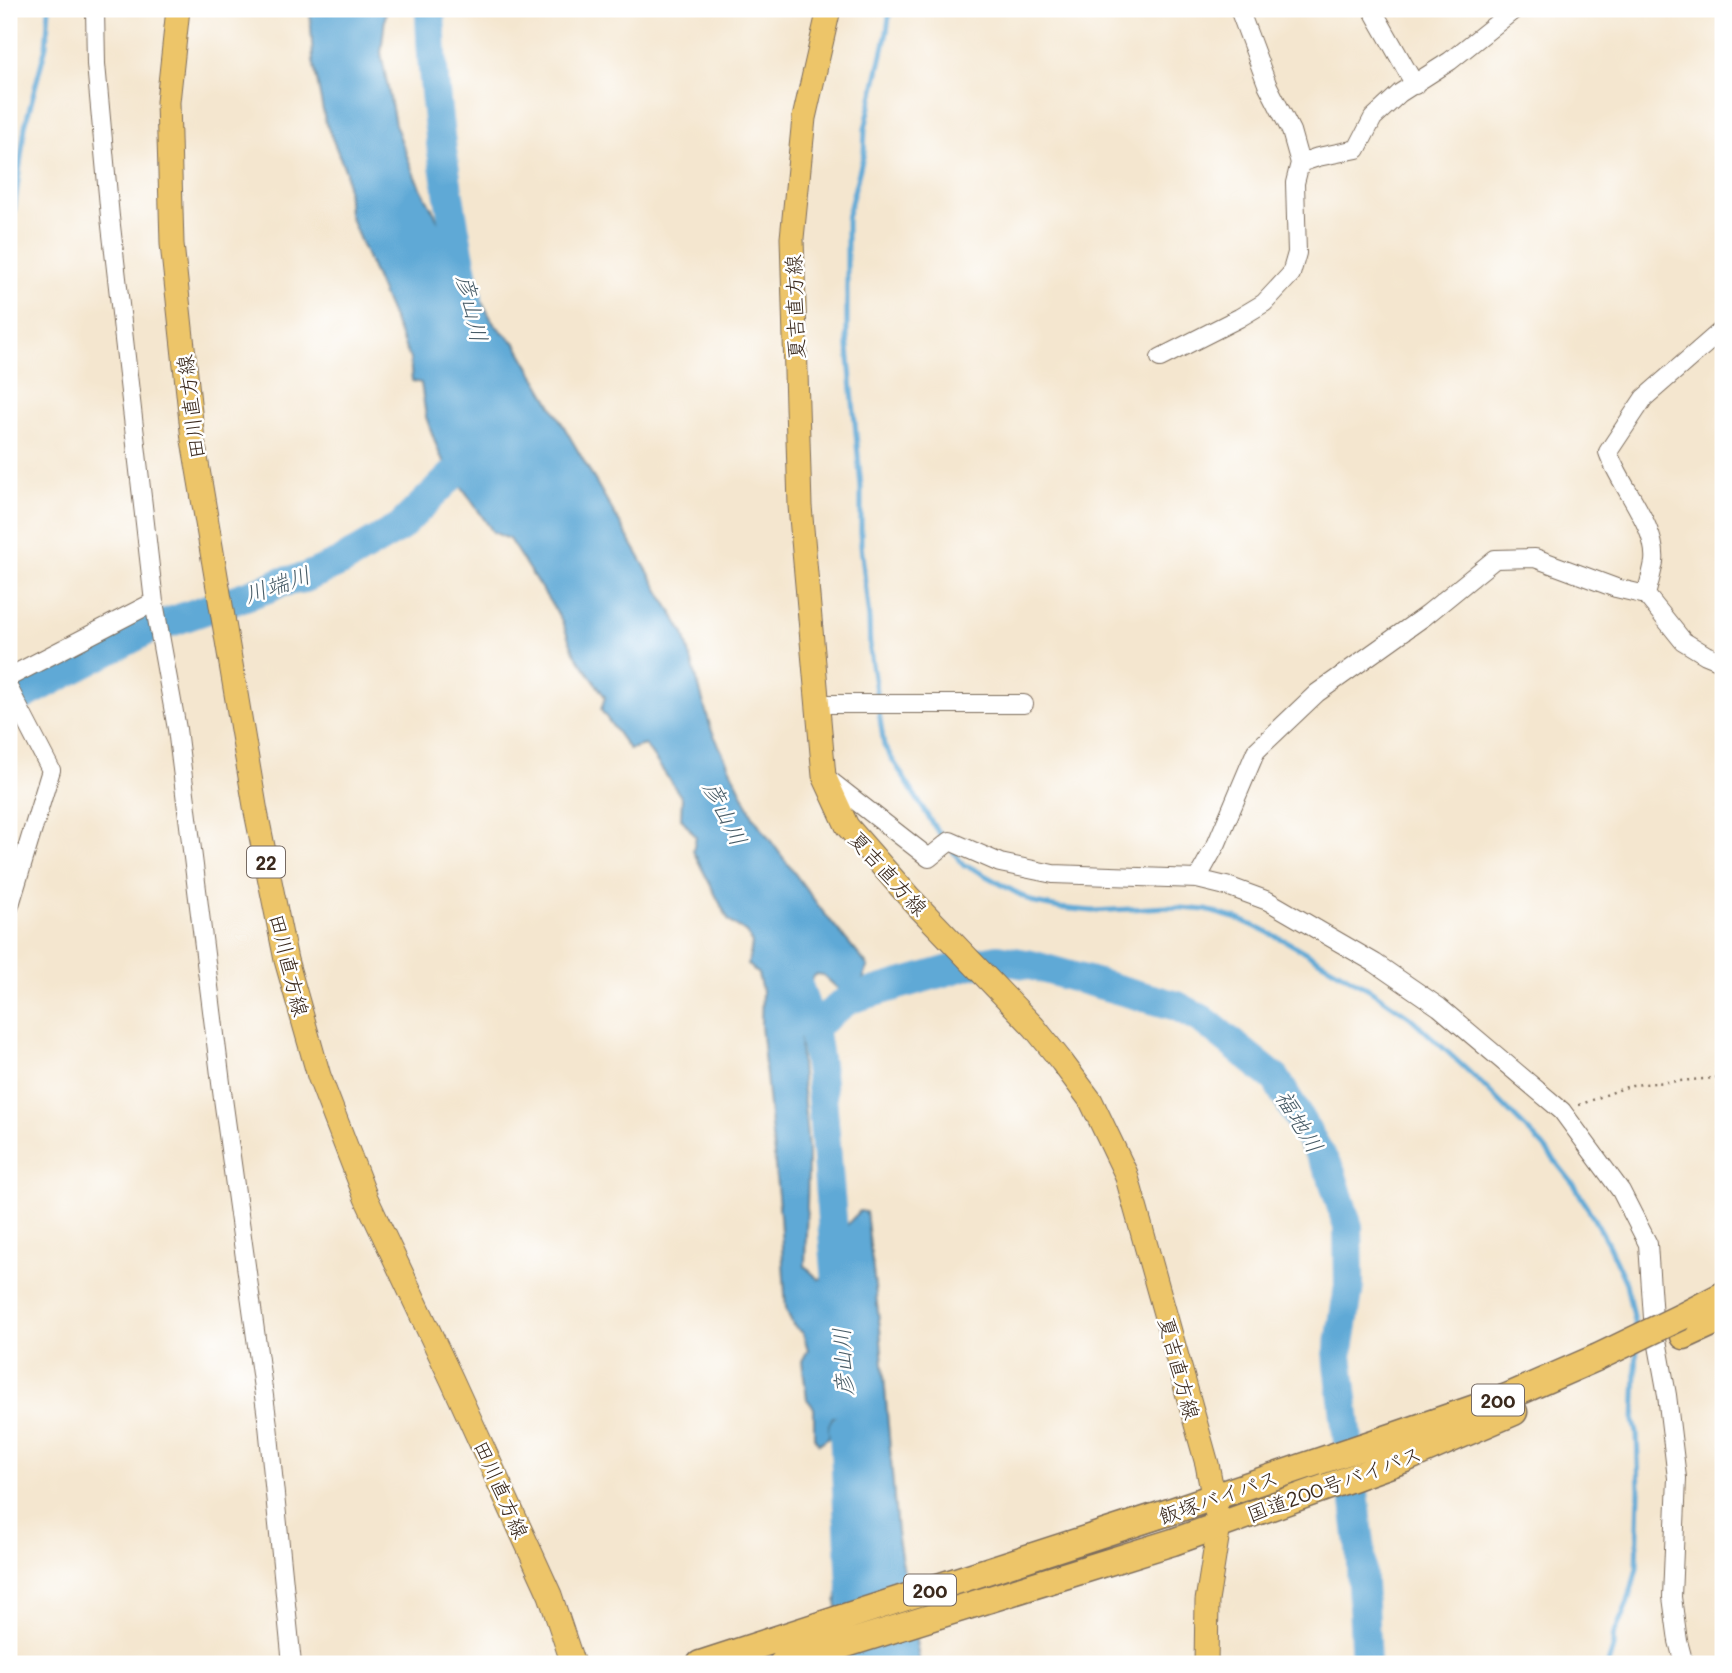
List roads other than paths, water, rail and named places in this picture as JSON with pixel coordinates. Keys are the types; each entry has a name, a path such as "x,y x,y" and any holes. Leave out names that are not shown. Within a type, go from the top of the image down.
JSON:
{"highway":[{"name":"200","path":"1684,1326 1723,1295"},
{"name":"国道200号バイパス","path":"782,1664 1219,1526 1598,1366 1684,1326 1723,1318"},
{"name":"飯塚バイパス","path":"700,1664 1267,1479 1401,1447"}],"main road":[{"name":"田川直方線","path":"178,9 168,102 172,244 193,440 256,812 286,960 319,1076 366,1198 544,1583 573,1664"},
{"name":"夏吉直方線","path":"829,9 804,118 792,238 800,506 824,776 848,826 910,898 1034,1027 1091,1101 1126,1174 1214,1496 1219,1526 1207,1601 1206,1664"}],"street":[{"path":"95,9 96,64 110,218 154,602 177,729 222,1091 268,1425 292,1664"},
{"path":"1160,358 1264,303 1291,274 1297,253 1295,183 1300,163 1291,131 1267,84 1238,9"},
{"path":"1372,9 1415,85"},
{"path":"1300,163 1357,149 1373,118 1400,93 1450,61 1515,9"},
{"path":"1646,595 1654,560 1652,539 1631,495 1614,471 1608,452 1644,398 1723,329"},
{"path":"1197,879 1217,843 1256,751 1317,693 1425,616 1495,559 1535,558 1616,588 1646,595 1683,641 1723,662"},
{"path":"9,677 154,602"},
{"path":"9,689 51,770 9,908"},
{"path":"817,704 1024,704"},
{"path":"824,776 929,858 950,841 1000,863 1053,874 1197,879 1230,887 1268,901 1375,963 1439,1007 1562,1111 1620,1191 1648,1244 1653,1318 1667,1395 1676,1478 1672,1597 1684,1664"}],"water":[{"path":"310,9 386,9 381,53 395,124 415,177 494,324 516,344 684,634 711,729 754,818 823,912 868,966 858,989 846,996 823,975 816,974 807,987 802,1006 801,1058 808,1153 805,1266 818,1279 833,1274 838,1262 843,1231 860,1211 866,1212 880,1328 897,1533 920,1664 848,1664 836,1602 844,1572 844,1552 854,1534 840,1418 833,1417 829,1425 829,1437 819,1444 814,1437 814,1408 807,1399 802,1361 808,1350 803,1333 793,1325 786,1309 780,1216 761,1025 762,991 758,974 748,964 752,944 748,934 729,921 693,851 696,837 681,818 682,798 645,745 629,749 601,710 605,697 574,652 561,619 509,539 493,532 440,455 426,417 421,383 412,381 410,359 349,214 346,172 325,121 313,60"}],"waterway":[{"path":"9,324 10,242 25,126 46,46 49,9"},
{"name":"彦山川","path":"430,9 434,82 443,155 468,299"},
{"path":"890,9 865,129 864,153 847,218 847,337 861,487 861,545 870,650 884,746 934,826 964,866 1035,903 1093,911 1168,907 1206,910 1241,920 1284,940 1369,989 1410,1017 1543,1146 1575,1186 1607,1242 1626,1283 1636,1331"},
{"name":"川端川","path":"9,703 150,629 278,583 304,578 341,562 400,527 482,446"},
{"name":"福地川","path":"813,1027 849,999 971,964 998,959 1031,965 1177,1006 1203,1020 1276,1079 1331,1173 1348,1227 1349,1286 1338,1356 1360,1544 1366,1664"},
{"name":"彦山川","path":"790,962 814,1033 820,1073 839,1306"},
{"path":"1608,1664 1613,1637 1628,1602 1637,1568 1639,1490 1637,1433 1634,1421 1637,1347"},
{"name":"彦山川","path":"844,1429 856,1664"}]}
